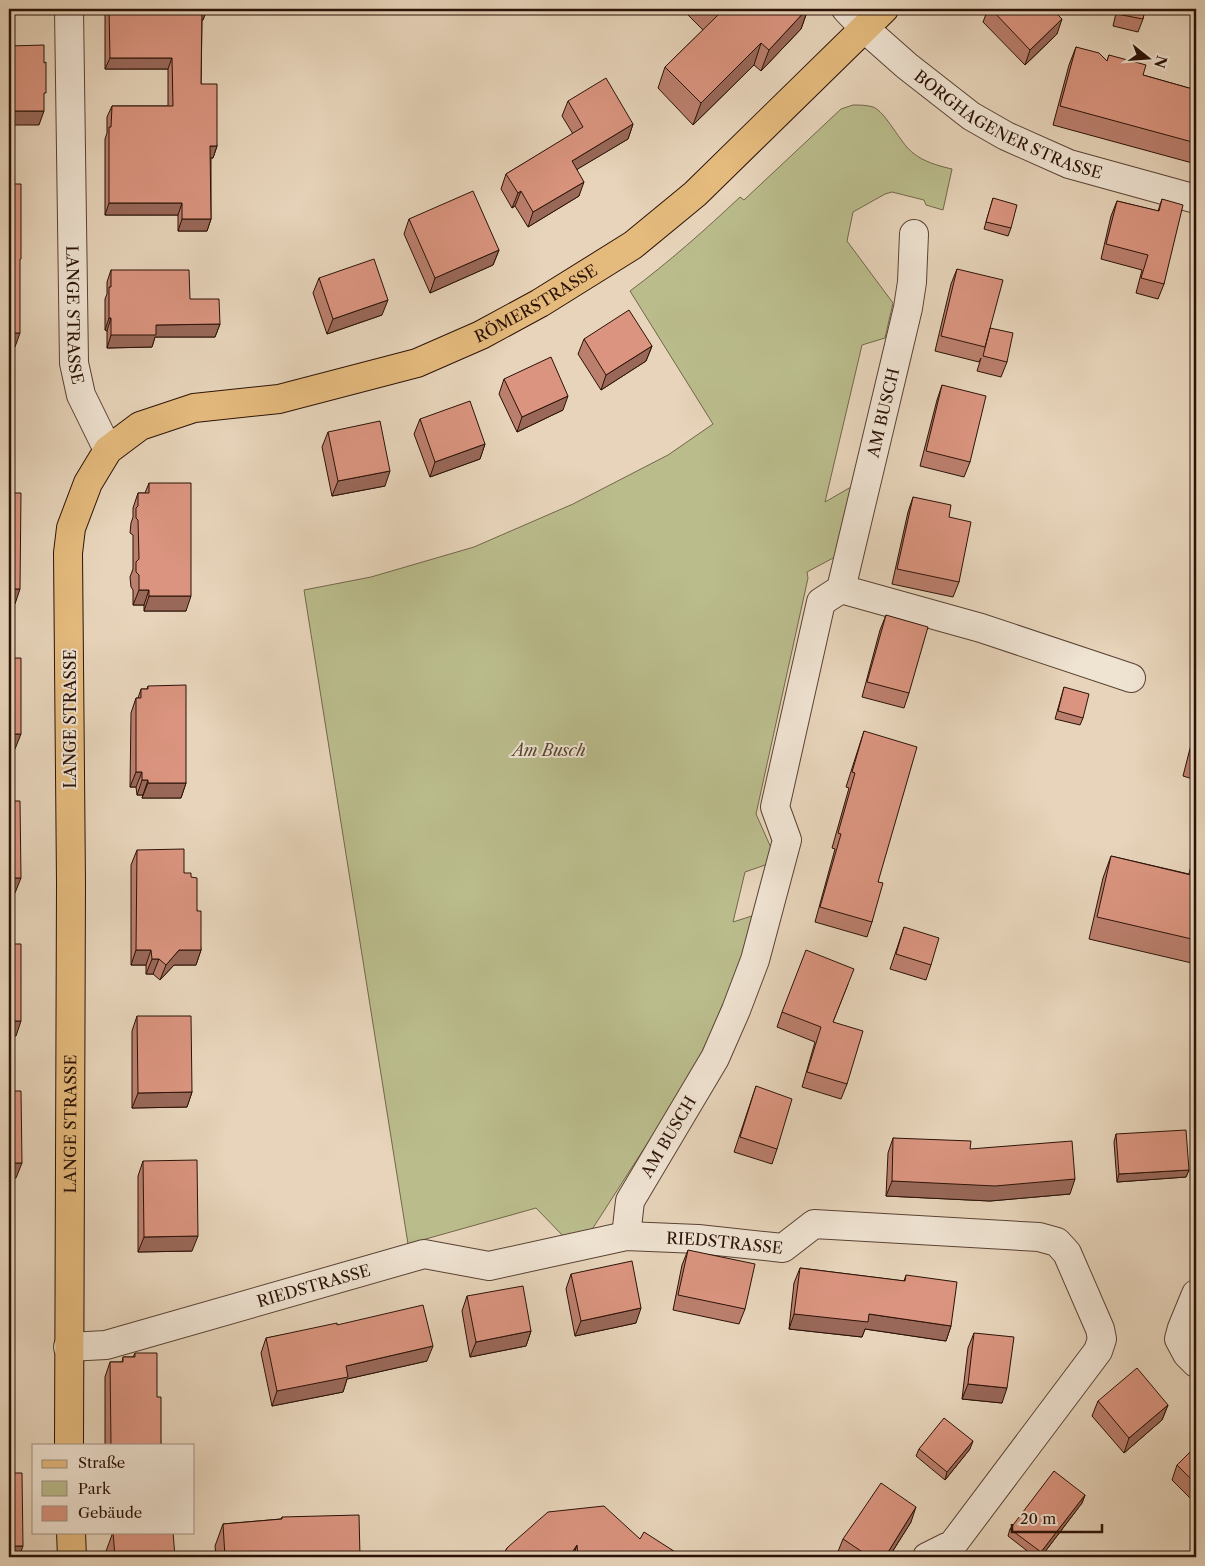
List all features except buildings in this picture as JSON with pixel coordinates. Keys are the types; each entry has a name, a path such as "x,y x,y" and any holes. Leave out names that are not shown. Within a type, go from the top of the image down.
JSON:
{"main road":[{"name":"RÖMERSTRASSE","path":"108,450 140,426 179,412 194,408 280,399 417,363 481,335 540,303 633,245 682,205 706,184 855,18 884,9"},
{"name":"LANGE STRASSE","path":"69,1444 71,873 68,553 71,528 88,483 108,450"},
{"path":"71,1534 72,1557"}],"street":[{"name":"LANGE STRASSE","path":"69,9 74,363 81,395 108,450"},
{"name":"BORGHAGENER STRASSE","path":"855,18 907,66 971,116 1006,136 1069,164 1196,199"},
{"name":"AM BUSCH","path":"626,1236 630,1201 715,1058 755,960 786,840 775,807 821,602 842,589 908,308 912,282 914,234"},
{"path":"842,589 981,628 1131,678"},
{"name":"RIEDSTRASSE","path":"68,1347 106,1345 424,1254 489,1266 626,1236 698,1239 784,1248 814,1224 1039,1237 1057,1242 1067,1253 1100,1329 1102,1339 1098,1352 953,1544 927,1557"},
{"path":"1192,1359 1179,1340 1196,1294"}],"green space":[{"name":"Am Busch","path":"853,105 870,106 878,110 913,153 927,161 952,169 943,210 926,205 924,200 892,192 853,212 847,241 893,303 885,338 862,345 825,502 851,487 835,557 807,572 808,578 756,814 772,850 768,864 745,872 733,922 755,915 743,961 703,1057 591,1231 567,1240 536,1208 408,1244 304,590 371,577 474,547 573,504 668,455 713,424 630,291 714,222 740,197 744,200 841,109"}]}
